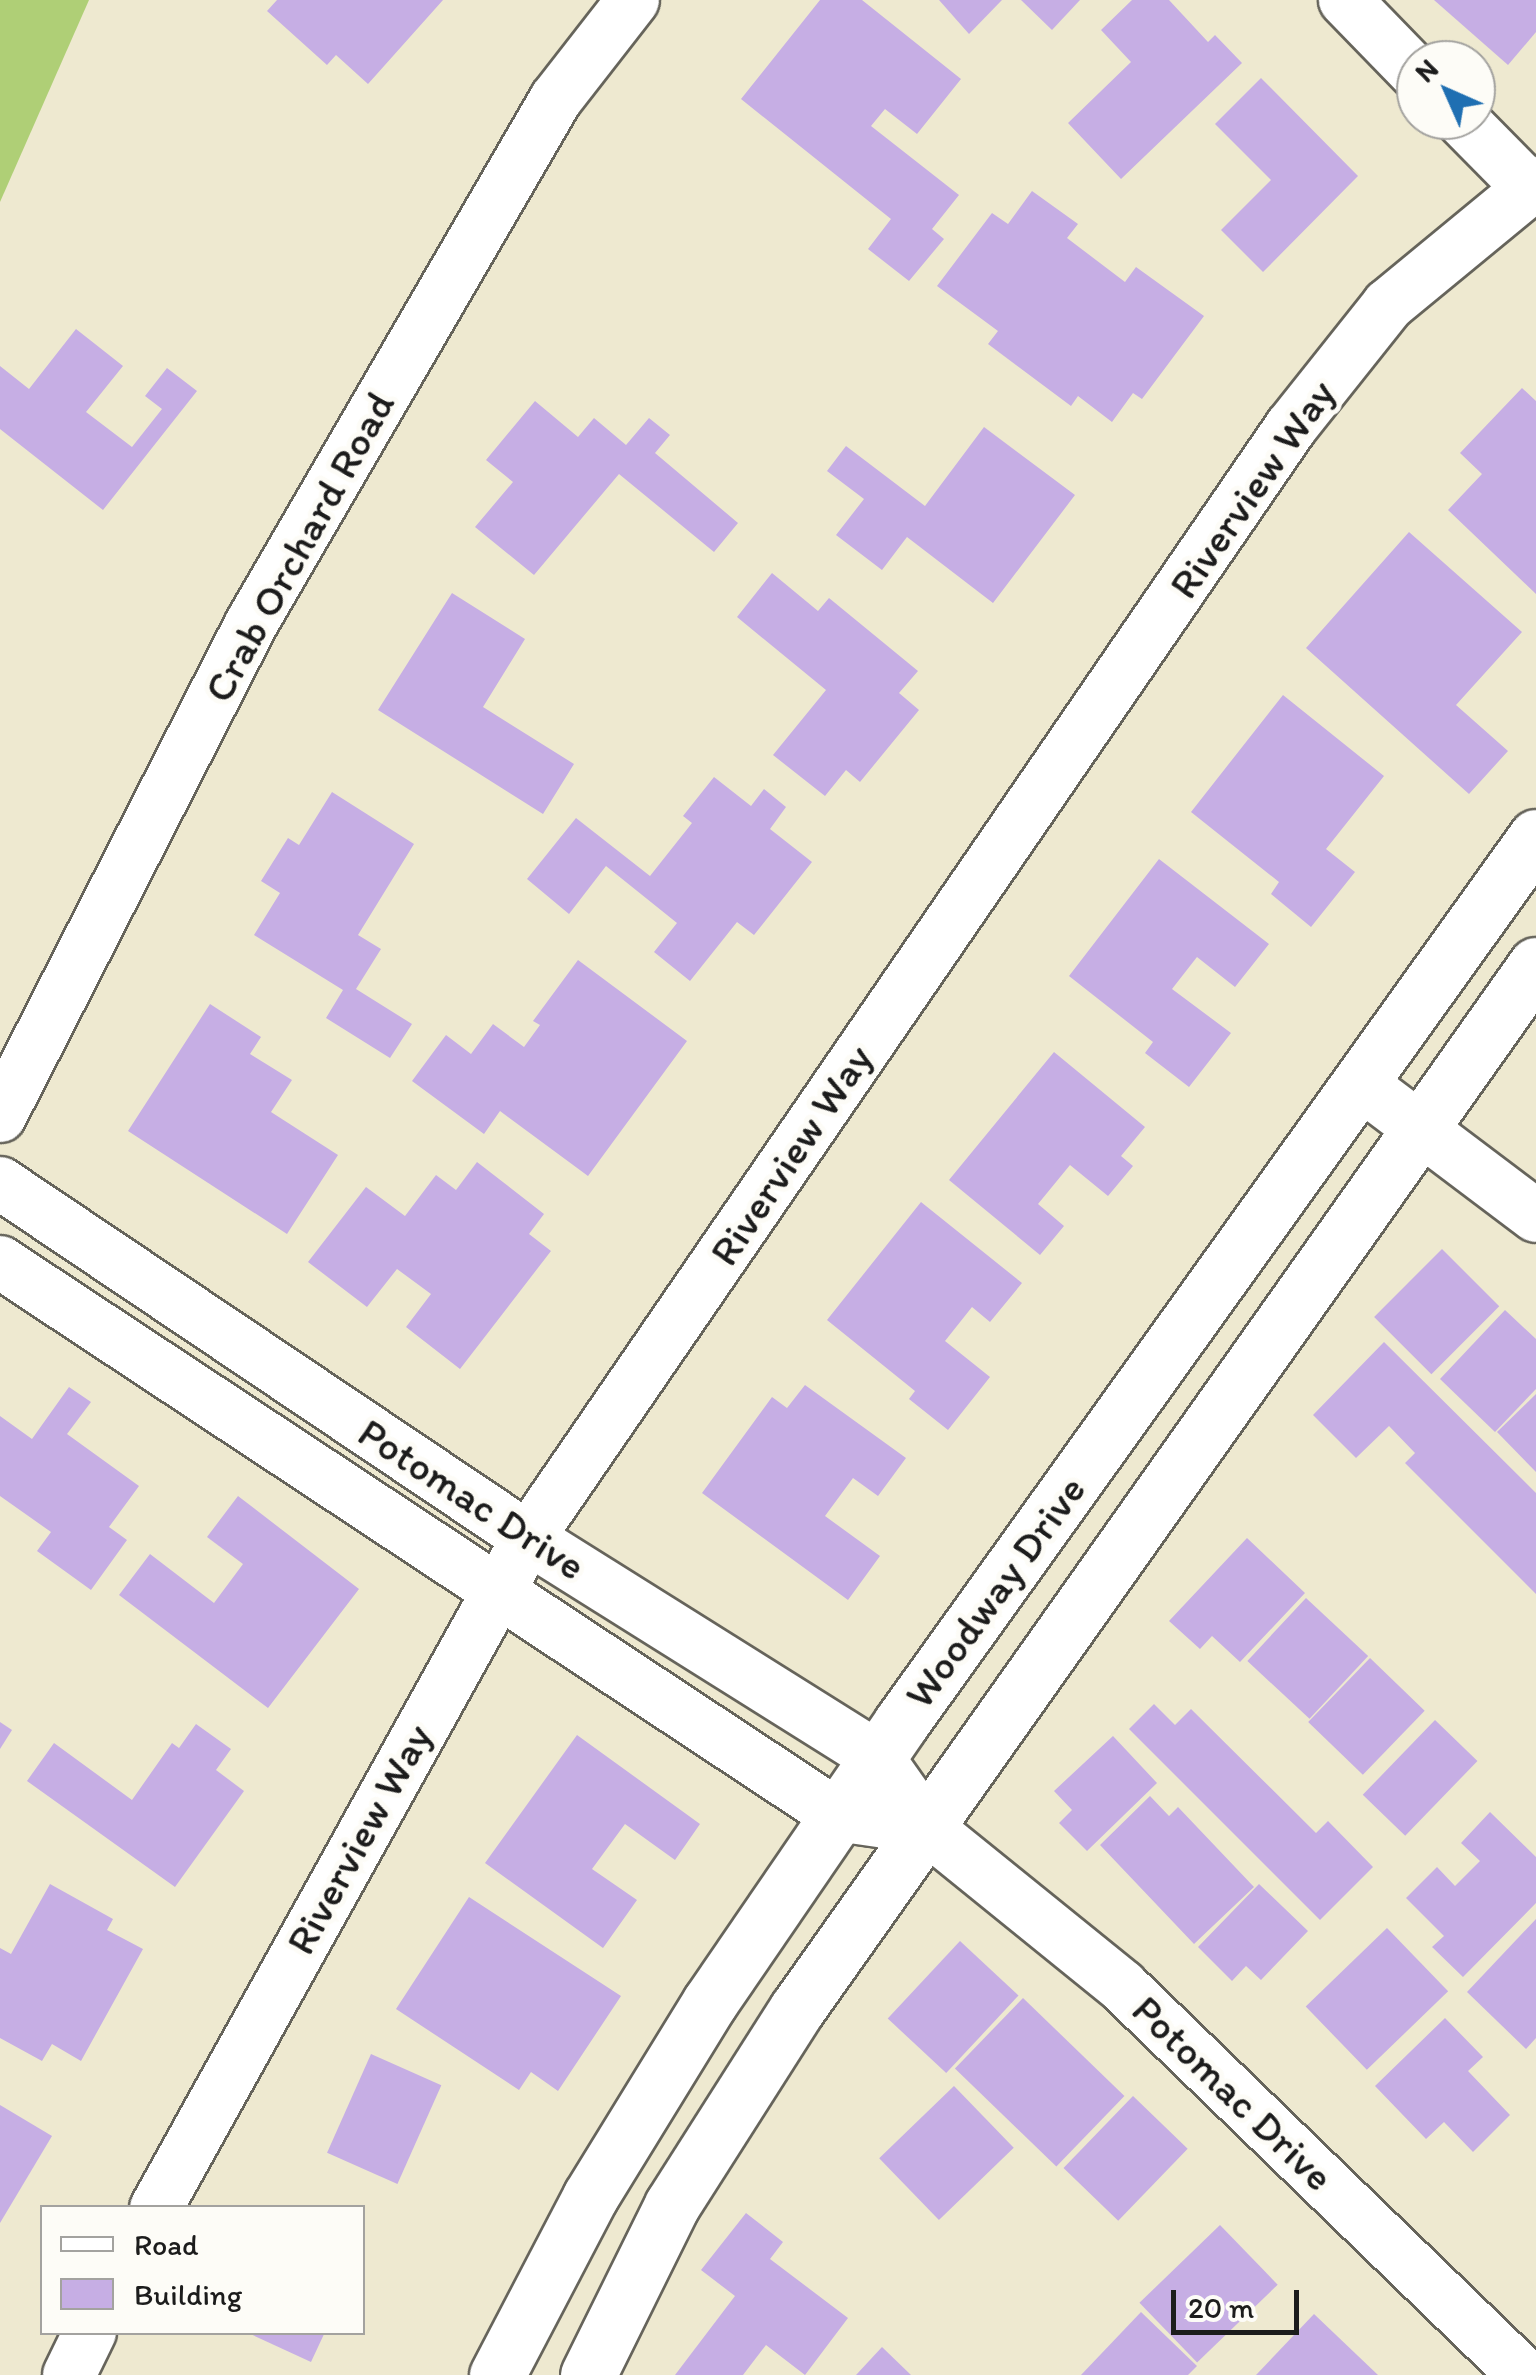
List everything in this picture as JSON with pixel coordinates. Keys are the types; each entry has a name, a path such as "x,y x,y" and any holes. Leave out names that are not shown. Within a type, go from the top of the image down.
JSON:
{"main road":[{"name":"Woodway Drive","path":"497,2375 590,2196 710,2002 877,1757 1536,837"},
{"name":"Woodway Drive","path":"588,2375 672,2205 797,2009 1536,965"}],"street":[{"name":"Crab Orchard Road","path":"0,1116 251,624 556,98 633,0"},
{"path":"1345,0 1396,52"},
{"path":"1484,140 1533,186"},
{"name":"Riverview Way","path":"158,2205 528,1538 1292,427 1388,306 1533,186"},
{"path":"1361,1084 1421,1124 1536,1216"},
{"name":"Potomac Drive","path":"0,1183 528,1538 877,1757 927,1828 1122,1986 1524,2375"},
{"name":"Potomac Drive","path":"0,1262 837,1816 927,1828"},
{"path":"69,2375 89,2335"}],"green space":[{"path":"0,0 89,0 0,202"}],"building":[{"path":"277,0 443,0 368,84 336,55 327,65 267,11"},
{"path":"820,0 862,0 961,79 917,134 885,109 871,126 959,195 932,229 944,239 909,281 868,249 891,219 741,99"},
{"path":"939,0 1002,0 969,34"},
{"path":"1021,0 1080,0 1052,30"},
{"path":"1132,0 1169,0 1208,42 1215,35 1242,63 1121,179 1068,123 1131,62 1101,30"},
{"path":"1434,0 1536,0 1536,32 1508,65 1496,54 1496,40 1480,40"},
{"path":"1261,78 1358,176 1263,272 1221,230 1271,180 1215,124"},
{"path":"1032,191 1078,224 1067,238 1125,282 1136,267 1204,316 1142,399 1133,393 1112,422 1078,396 1071,406 988,344 998,331 937,286 992,213 1008,224"},
{"path":"76,329 123,366 86,412 132,447 162,409 145,396 167,368 197,391 103,510 0,429 0,366 29,389"},
{"path":"1522,388 1536,401 1536,594 1448,510 1482,474 1460,453"},
{"path":"535,401 578,437 594,418 626,445 649,418 670,435 655,453 738,523 714,552 619,474 534,575 475,527 513,482 486,460"},
{"path":"984,427 1075,495 993,603 907,537 882,570 836,535 864,499 827,471 846,446 925,506"},
{"path":"1409,532 1522,632 1456,705 1508,751 1469,794 1306,648"},
{"path":"772,573 818,611 829,598 918,671 899,693 919,710 860,782 846,770 825,796 773,755 826,690 737,617"},
{"path":"452,593 525,639 483,707 574,764 543,814 378,710"},
{"path":"1283,695 1384,776 1326,849 1355,872 1311,927 1271,894 1279,882 1191,812"},
{"path":"714,777 751,806 764,789 786,807 770,829 812,862 754,935 737,922 690,981 654,952 677,923 606,866 569,914 527,879 576,818 650,876 692,823 683,816"},
{"path":"332,792 414,844 358,935 381,949 356,989 412,1024 390,1058 326,1018 343,990 254,935 280,893 261,881 288,838 299,845"},
{"path":"1159,859 1269,944 1235,987 1197,957 1172,989 1231,1033 1189,1087 1145,1053 1153,1042 1069,976"},
{"path":"578,960 687,1041 588,1176 500,1111 484,1134 412,1081 446,1035 471,1054 493,1024 524,1047 540,1025 533,1021"},
{"path":"210,1004 261,1037 250,1054 292,1080 271,1112 338,1155 287,1234 128,1131"},
{"path":"1054,1052 1145,1127 1121,1156 1133,1166 1108,1196 1070,1165 1038,1204 1064,1226 1040,1255 949,1180"},
{"path":"477,1162 544,1214 529,1234 551,1251 460,1369 406,1327 431,1294 397,1269 367,1307 308,1262 366,1187 405,1216 436,1175 456,1190"},
{"path":"921,1202 1022,1283 990,1322 972,1307 945,1341 990,1377 948,1430 909,1399 915,1391 827,1320"},
{"path":"1442,1249 1499,1306 1431,1374 1374,1317"},
{"path":"1505,1310 1536,1339 1536,1389 1495,1432 1440,1379"},
{"path":"1384,1342 1536,1493 1536,1594 1405,1463 1415,1453 1389,1426 1356,1458 1313,1415"},
{"path":"805,1385 906,1458 878,1496 853,1478 825,1516 880,1556 848,1600 702,1493 772,1397 787,1408"},
{"path":"69,1387 91,1402 67,1434 139,1486 109,1527 127,1540 91,1590 37,1551 51,1532 0,1496 0,1416 32,1439"},
{"path":"1536,1394 1536,1472 1497,1432"},
{"path":"238,1496 359,1589 268,1708 119,1595 150,1554 214,1603 243,1564 207,1537"},
{"path":"1247,1538 1305,1593 1240,1662 1212,1636 1200,1649 1169,1621"},
{"path":"1306,1598 1368,1656 1310,1719 1247,1661"},
{"path":"1370,1658 1425,1711 1363,1775 1308,1722"},
{"path":"1154,1704 1175,1725 1191,1709 1316,1833 1328,1821 1373,1867 1320,1920 1129,1729"},
{"path":"1435,1720 1477,1761 1405,1836 1363,1795"},
{"path":"0,1722 12,1730 0,1749"},
{"path":"196,1724 231,1749 216,1770 244,1791 175,1887 27,1781 54,1743 132,1800 172,1743 179,1748"},
{"path":"577,1735 700,1824 675,1860 625,1824 592,1869 637,1900 603,1948 485,1863"},
{"path":"1113,1736 1157,1783 1087,1851 1059,1823 1072,1810 1054,1791"},
{"path":"1150,1796 1169,1816 1178,1807 1254,1887 1194,1944 1100,1845"},
{"path":"1490,1812 1536,1857 1536,1903 1463,1977 1432,1947 1444,1936 1406,1898 1437,1867 1455,1886 1480,1861 1461,1843"},
{"path":"50,1884 113,1919 107,1930 143,1949 81,2061 52,2044 42,2061 0,2038 0,1948 11,1954"},
{"path":"1259,1884 1308,1931 1261,1980 1246,1966 1232,1981 1198,1947"},
{"path":"469,1897 621,1996 558,2091 531,2072 519,2090 396,2009"},
{"path":"1536,1919 1536,2038 1526,2049 1467,1992"},
{"path":"1387,1928 1448,1991 1367,2070 1306,2006"},
{"path":"960,1941 1019,1996 946,2073 888,2019"},
{"path":"1023,1998 1124,2096 1056,2166 955,2068"},
{"path":"1445,2018 1483,2057 1468,2071 1510,2115 1473,2152 1444,2122 1426,2139 1375,2086"},
{"path":"371,2054 441,2085 397,2184 327,2153"},
{"path":"954,2086 1014,2148 939,2220 879,2158"},
{"path":"1133,2096 1188,2149 1118,2221 1064,2168"},
{"path":"0,2105 52,2136 0,2223"},
{"path":"746,2213 783,2242 770,2259 848,2318 805,2375 766,2345 743,2375 675,2375 735,2296 701,2270"},
{"path":"1220,2225 1278,2285 1197,2363 1139,2303"},
{"path":"1141,2312 1197,2366 1188,2375 1081,2375"},
{"path":"1314,2314 1378,2375 1256,2375"},
{"path":"252,2335 324,2335 311,2362"},
{"path":"882,2347 911,2375 856,2375"}]}
